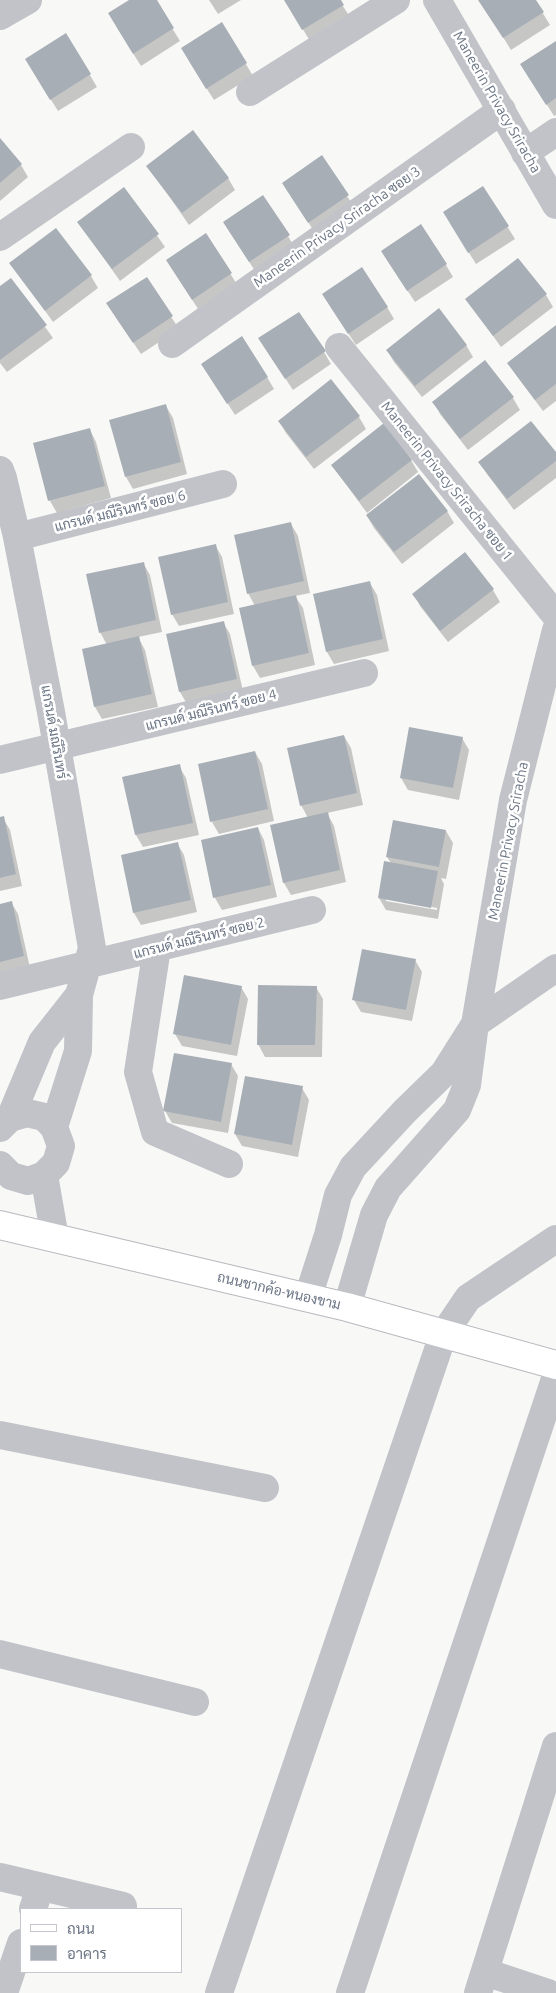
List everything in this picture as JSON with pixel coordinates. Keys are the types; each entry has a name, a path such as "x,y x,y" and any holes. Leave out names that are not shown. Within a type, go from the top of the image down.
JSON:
{"street":[{"path":"0,16 28,0"},
{"path":"250,92 396,0"},
{"name":"Maneerin Privacy Sriracha","path":"437,0 556,205"},
{"name":"Maneerin Privacy Sriracha ซอย 3","path":"172,344 502,110"},
{"path":"526,153 556,132"},
{"path":"0,237 131,147"},
{"name":"Maneerin Privacy Sriracha ซอย 1","path":"339,347 556,616"},
{"name":"แกรนด์ มณีรินทร์","path":"0,470 4,478 10,529 57,747 92,948 79,995 78,1051 54,1127"},
{"name":"แกรนด์ มณีรินทร์ ซอย 6","path":"10,529 224,484"},
{"name":"Maneerin Privacy Sriracha","path":"347,1307 374,1215 388,1188 456,1110 467,1085 512,800 556,630"},
{"name":"แกรนด์ มณีรินทร์ ซอย 4","path":"0,760 364,672"},
{"name":"แกรนด์ มณีรินทร์ ซอย 2","path":"0,986 312,910"},
{"path":"157,948 138,1072 155,1132 229,1164"},
{"path":"476,1024 556,968"},
{"name":"แกรนด์ มณีรินทร์","path":"5,1123 42,1042 79,995"},
{"name":"Maneerin Privacy Sriracha","path":"308,1298 328,1235 338,1194 353,1167 405,1111 444,1074 476,1024"},
{"path":"0,1165 11,1176 28,1180 44,1175 56,1163 61,1146 54,1127 44,1117 27,1113 5,1123"},
{"path":"44,1175 55,1238"},
{"name":"ถนนชากค้อ-หนองขาม","path":"0,1225 347,1307 556,1365"},
{"path":"219,1993 443,1335 468,1298 556,1239"},
{"path":"350,1993 556,1376"},
{"path":"0,1435 265,1488"},
{"path":"0,1654 195,1702"},
{"path":"548,1993 482,1983 547,1806 556,1746"},
{"path":"0,1877 37,1898 123,1906"},
{"path":"4,1993 20,1946"}],"building":[{"path":"129,0 157,0 174,28 133,54 108,13"},
{"path":"284,0 341,0 344,5 302,30"},
{"path":"478,0 536,0 544,12 503,38"},
{"path":"222,22 247,63 206,89 181,48"},
{"path":"66,33 91,74 50,100 25,59"},
{"path":"556,41 556,98 546,105 520,64"},
{"path":"193,130 229,178 182,213 146,166"},
{"path":"0,138 22,164 0,183"},
{"path":"322,155 349,195 308,223 282,183"},
{"path":"483,186 509,226 468,253 443,212"},
{"path":"124,187 159,234 112,269 77,222"},
{"path":"263,195 290,235 249,262 223,222"},
{"path":"421,224 447,264 407,291 381,251"},
{"path":"56,228 92,275 45,311 9,263"},
{"path":"206,233 232,273 192,300 166,260"},
{"path":"518,258 547,294 493,336 465,299"},
{"path":"362,267 388,307 348,334 322,294"},
{"path":"147,277 173,316 133,343 106,303"},
{"path":"11,278 47,325 0,360 0,286"},
{"path":"439,308 467,345 415,386 386,350"},
{"path":"299,312 326,351 285,379 258,338"},
{"path":"556,325 556,384 535,400 507,363"},
{"path":"242,336 268,377 227,404 201,364"},
{"path":"485,360 514,397 460,439 432,402"},
{"path":"331,379 360,416 306,457 278,421"},
{"path":"166,404 181,462 125,477 109,420"},
{"path":"531,421 556,452 556,461 507,499 478,462"},
{"path":"384,423 412,460 359,501 331,465"},
{"path":"90,428 105,486 48,501 33,443"},
{"path":"419,474 448,511 394,552 366,515"},
{"path":"291,522 304,581 247,594 234,535"},
{"path":"216,544 228,602 171,615 158,557"},
{"path":"465,552 494,589 440,631 412,594"},
{"path":"144,562 156,620 99,633 86,574"},
{"path":"370,581 383,639 326,652 313,594"},
{"path":"296,595 309,653 252,666 239,608"},
{"path":"224,621 237,679 179,692 166,634"},
{"path":"139,636 152,694 94,707 82,649"},
{"path":"409,727 463,737 453,788 400,778"},
{"path":"344,735 357,793 300,806 287,748"},
{"path":"255,751 268,809 210,822 198,764"},
{"path":"180,764 193,823 135,835 122,777"},
{"path":"328,812 340,870 283,883 270,825"},
{"path":"4,816 16,874 0,878 0,817"},
{"path":"393,820 446,830 439,867 386,857"},
{"path":"258,827 271,885 213,898 201,840"},
{"path":"178,842 191,900 133,913 121,855"},
{"path":"384,861 438,871 431,908 378,898"},
{"path":"12,901 24,956 0,962 0,904"},
{"path":"362,949 416,959 406,1010 352,1000"},
{"path":"184,975 242,986 231,1045 173,1034"},
{"path":"258,985 317,986 315,1045 257,1045"},
{"path":"174,1053 232,1063 221,1122 163,1111"},
{"path":"245,1076 303,1086 292,1145 234,1134"}]}
